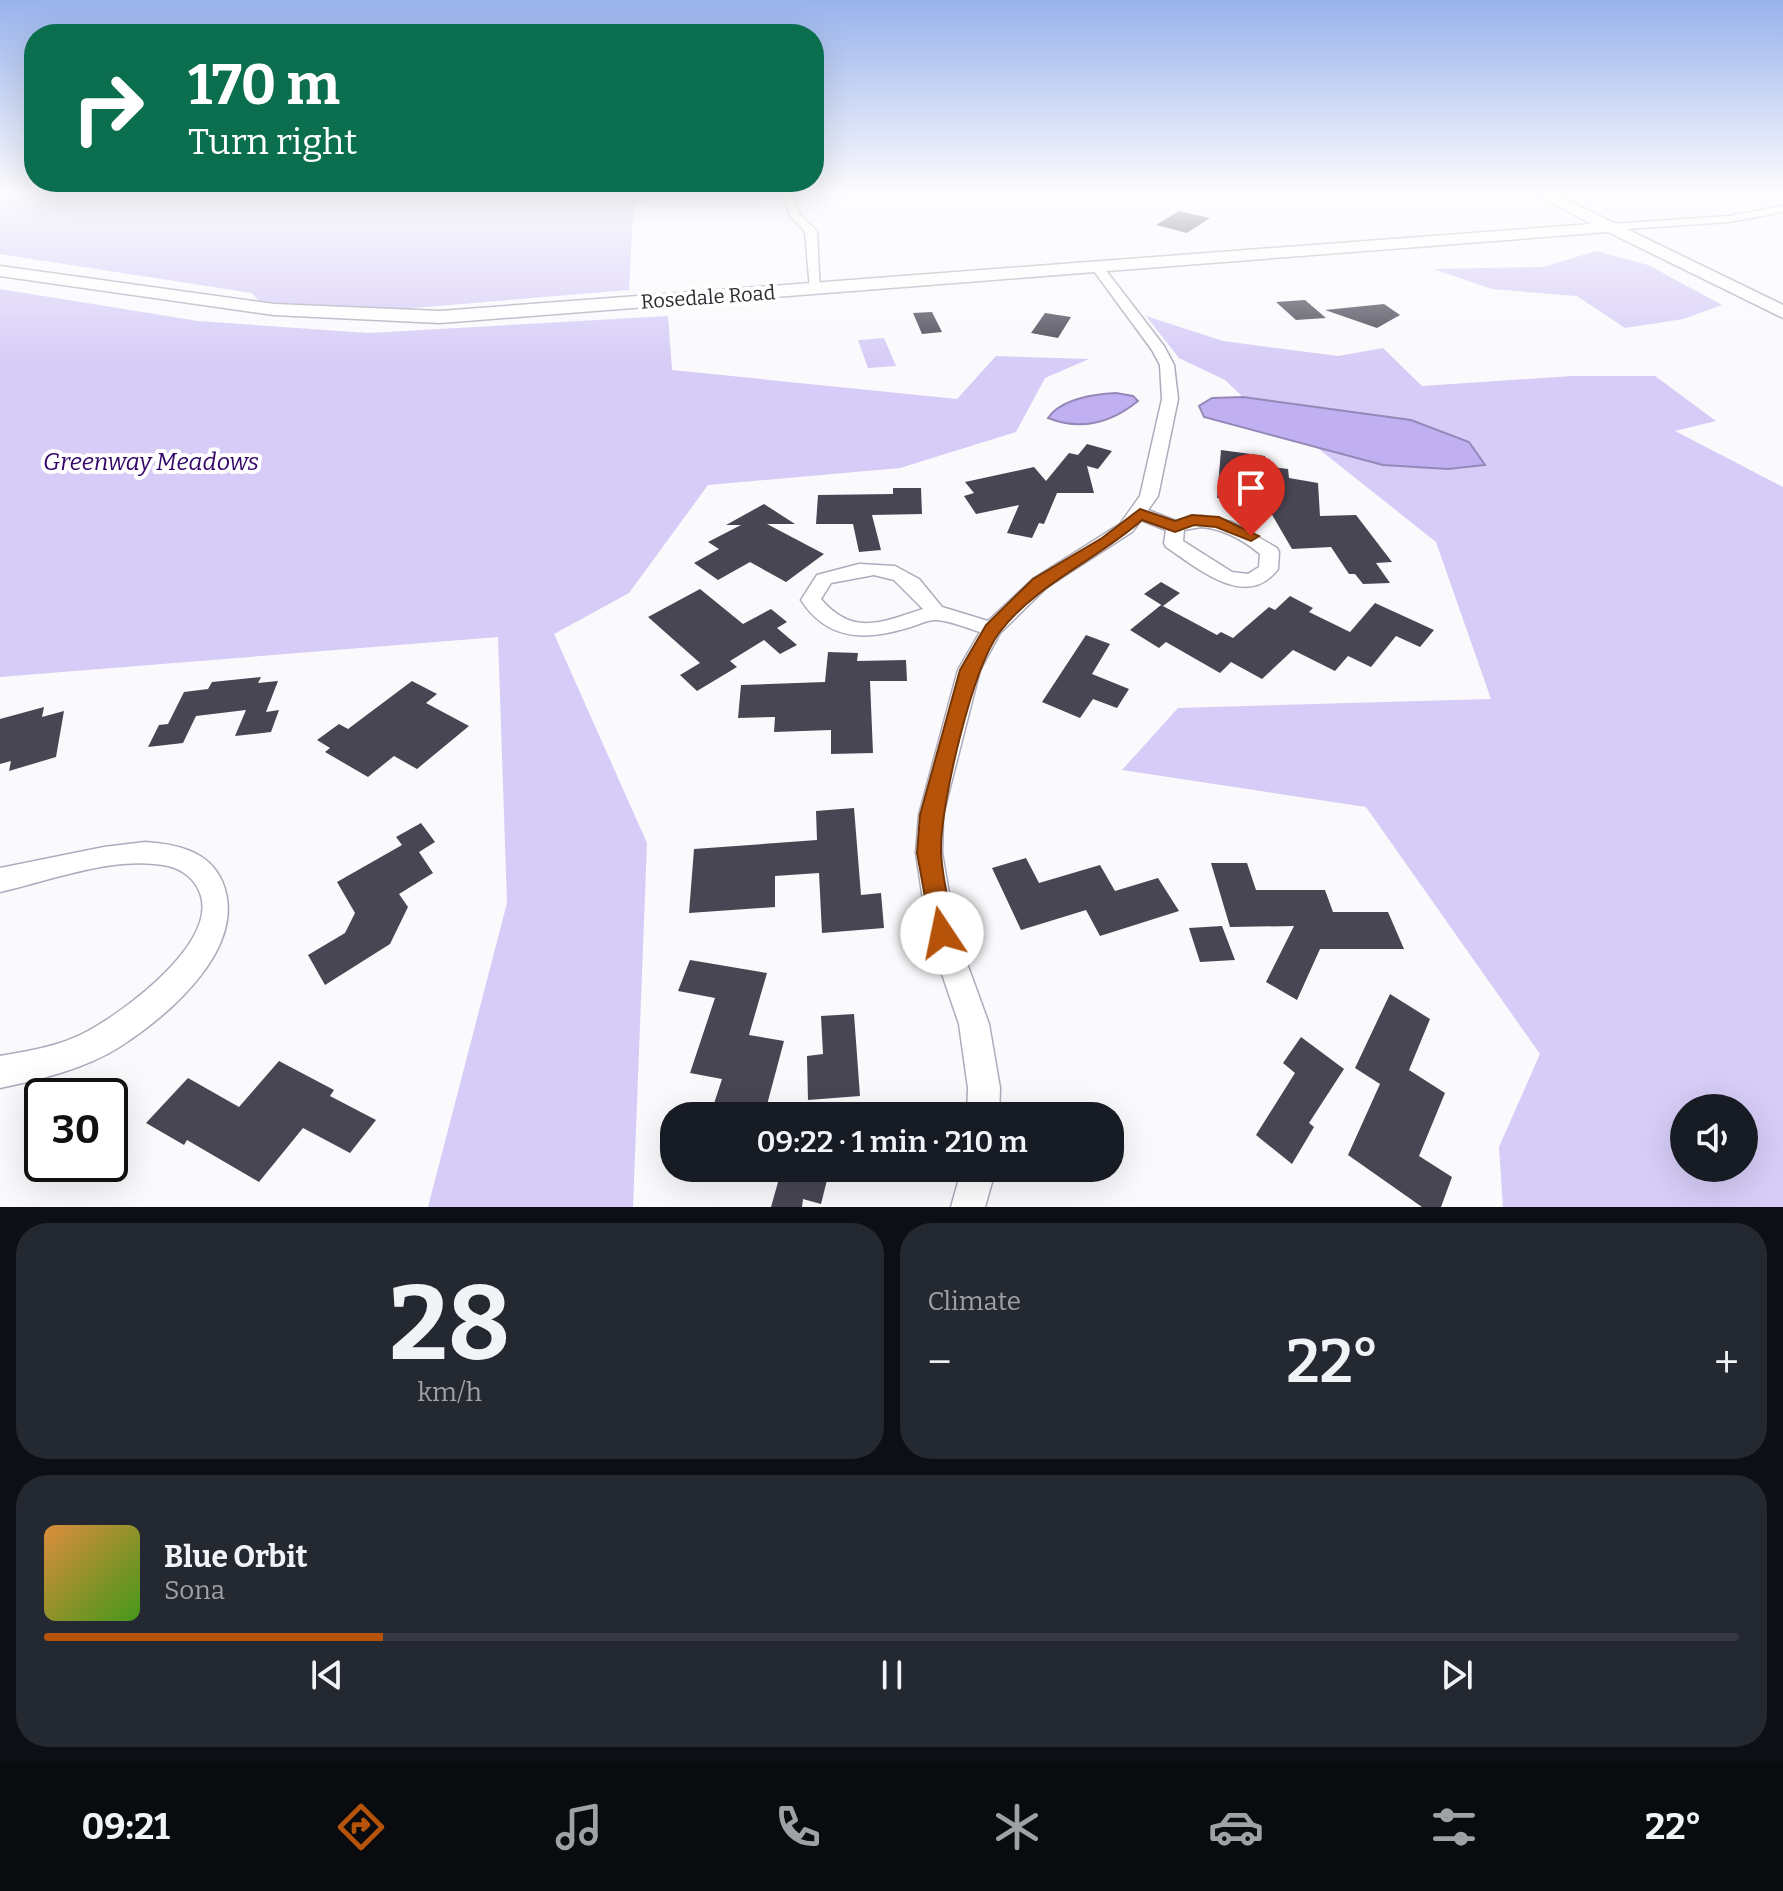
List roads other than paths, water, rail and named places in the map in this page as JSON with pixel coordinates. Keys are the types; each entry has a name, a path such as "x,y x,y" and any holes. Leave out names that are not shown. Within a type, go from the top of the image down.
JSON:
{"street":[{"path":"813,250 816,289"},
{"name":"Rosedale Road","path":"0,271 226,307 345,317 483,315 1312,250"},
{"path":"1636,250 1679,261"},
{"path":"1657,250 1783,312"},
{"path":"984,1102 974,1024 942,933 929,853 931,815 969,670 992,629 1040,583 1108,542 1140,513 1149,496 1171,381 1159,349 1097,267"},
{"path":"1140,513 1175,527 1192,520 1219,522 1251,536 1270,552 1268,569 1252,581 1227,578 1173,543 1175,527"},
{"path":"935,612 920,587 889,569 855,569 824,579 811,600 822,616 848,630 865,633 935,612 992,629"},
{"path":"0,880 136,854 162,854 184,859 201,869 212,884 215,907 209,932 196,958 174,986 144,1014 106,1039 62,1058 0,1072"},
{"path":"968,1207 975,1182"}],"park label":[{"name":"Greenway Meadows","path":"151,462"}]}
